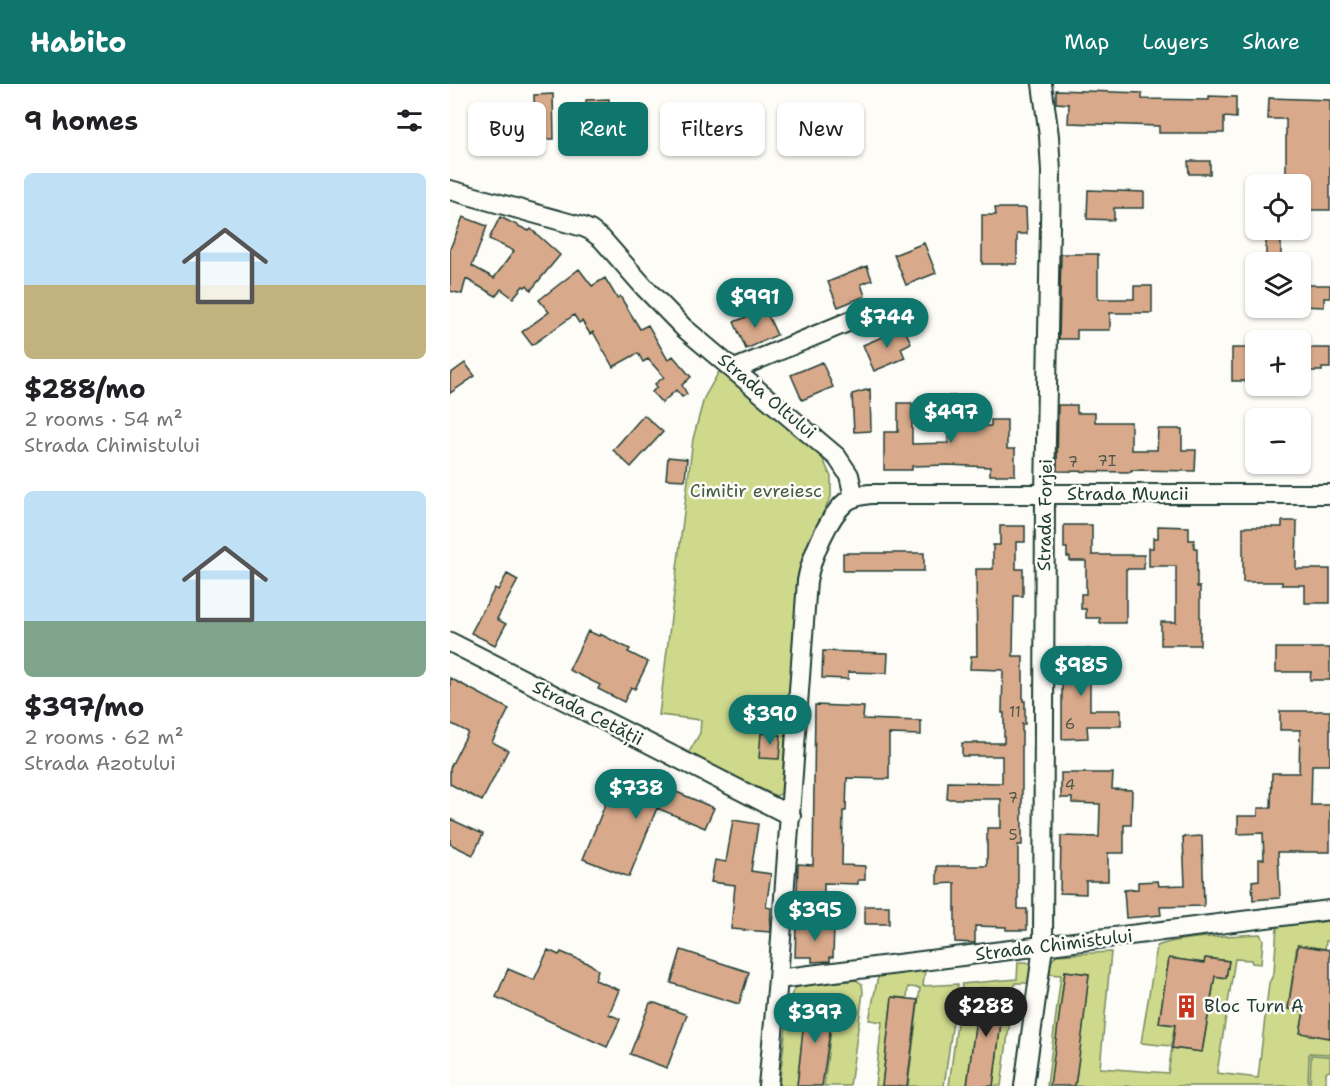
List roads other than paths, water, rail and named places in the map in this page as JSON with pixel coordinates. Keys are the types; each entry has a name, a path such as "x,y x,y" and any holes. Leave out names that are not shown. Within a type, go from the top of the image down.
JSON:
{"street":[{"name":"Strada Forjei","path":"1024,1086 1043,946 1045,494 1051,172 1042,84"},
{"name":"Strada Oltului","path":"450,190 590,230 602,239 664,309 837,457 849,475 854,497"},
{"path":"735,369 886,306"},
{"name":"Strada Muncii","path":"854,497 870,494 1330,494"},
{"path":"768,1086 809,569 825,533 841,507 854,497"},
{"name":"Strada Cetății","path":"450,642 790,816"},
{"name":"Strada Chimistului","path":"778,979 1330,910"}],"place":[{"name":"Bloc Turn A","path":"1186,1006"}],"park label":[{"name":"Cimitir evreiesc","path":"756,491"}]}
